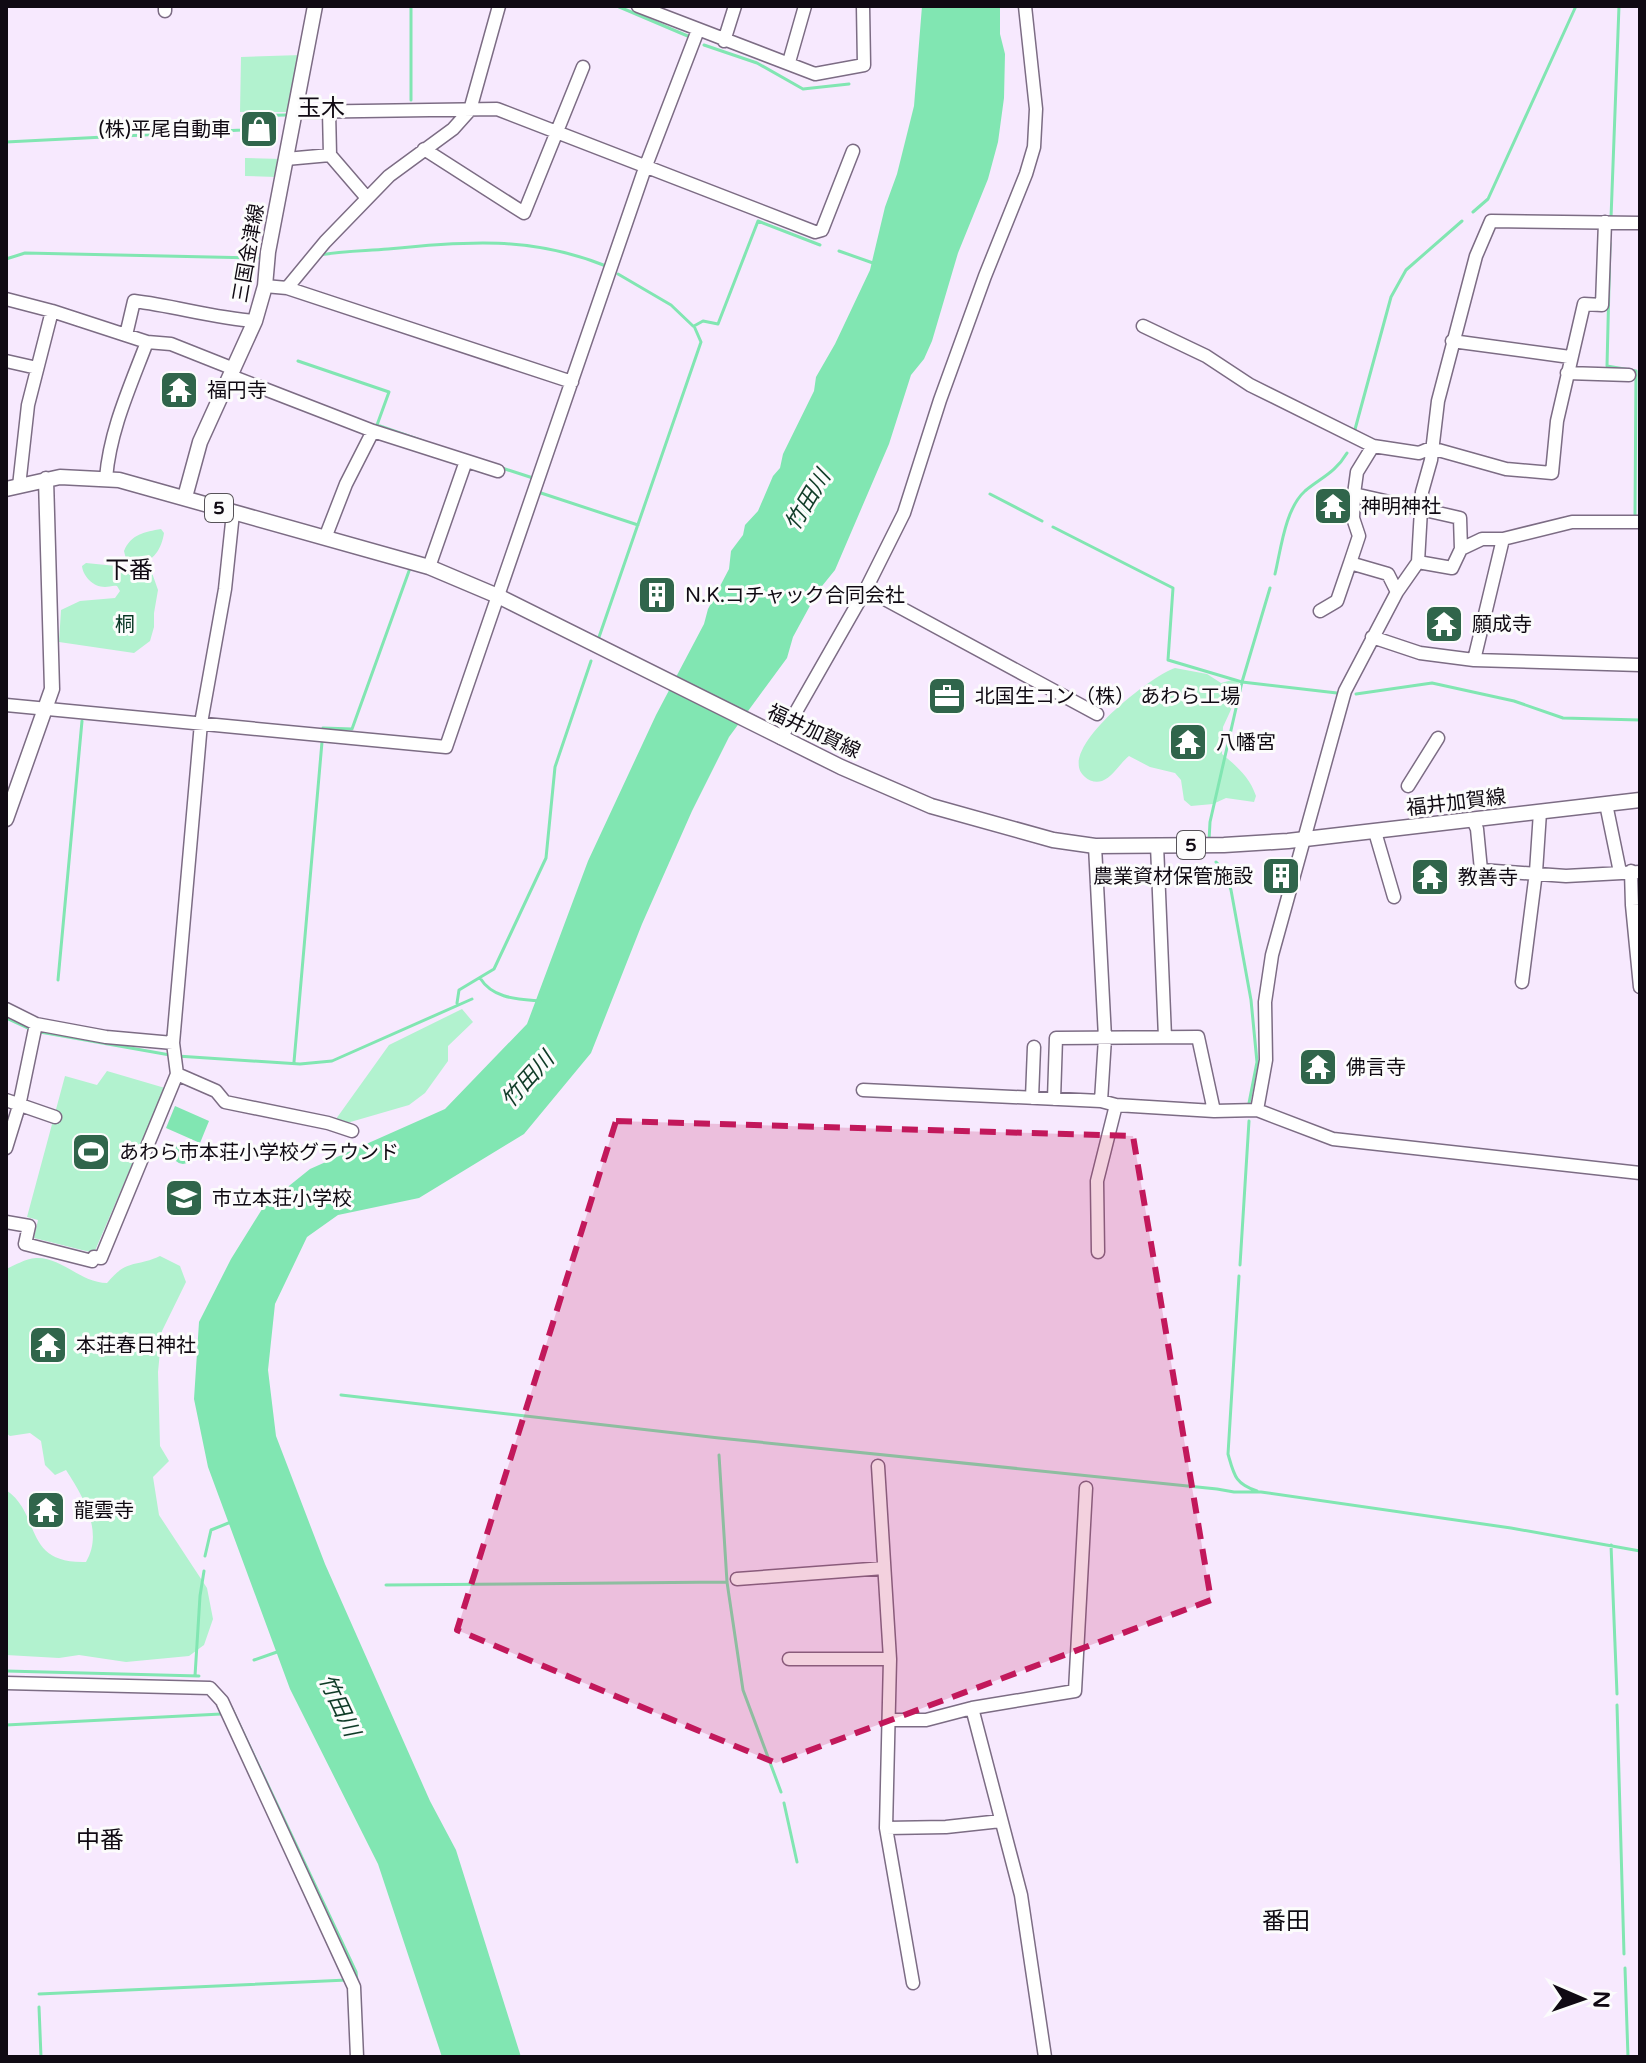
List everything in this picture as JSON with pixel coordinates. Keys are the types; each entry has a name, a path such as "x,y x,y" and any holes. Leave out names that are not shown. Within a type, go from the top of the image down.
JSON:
{"main road":[{"name":"三国金津線","path":"185,497 200,442 255,321 265,286 268,252 315,6"},
{"name":"福井加賀線","path":"12,488 46,479 106,478 185,497 429,567 500,597 781,738 931,806 1053,840 1095,846 1224,845 1303,840 1640,800"},
{"path":"6,819 10,795 52,689 46,479"}],"street":[{"path":"287,288 314,254 389,176 453,129 470,110 499,6"},
{"path":"638,6 673,12 698,30 815,74 864,65 863,6"},
{"path":"724,41 735,6"},
{"path":"789,62 805,6"},
{"path":"781,738 866,589 904,513 940,400 1026,174 1034,147 1036,109 1025,6"},
{"path":"6,705 446,747 645,168 698,30"},
{"path":"424,149 524,213 583,67"},
{"path":"295,112 497,109 815,232 822,230 853,151"},
{"path":"329,111 330,155 367,198"},
{"path":"286,159 330,155"},
{"path":"1257,1110 1266,1060 1265,1002 1272,955 1339,708 1372,637 1418,562 1421,511 1452,341 1476,256 1491,221 1640,223"},
{"path":"1143,326 1206,356 1250,385 1373,446 1419,453 1431,448 1506,469 1552,473 1557,421 1584,304 1602,305 1605,222"},
{"path":"265,286 287,288 572,382"},
{"path":"6,299 147,342 171,344 373,431 498,471"},
{"path":"126,335 134,301 176,306 222,318 255,321"},
{"path":"12,488 28,405 52,311"},
{"path":"1452,341 1570,357"},
{"path":"106,478 108,456 118,419 147,342"},
{"path":"6,361 37,368"},
{"path":"1567,373 1629,375"},
{"path":"325,538 346,484 373,431"},
{"path":"1320,611 1337,601 1359,536 1353,518 1357,472 1373,446"},
{"path":"429,567 466,461"},
{"path":"1354,494 1460,518 1461,549 1452,568 1418,562"},
{"path":"6,1222 29,1226 25,1244 92,1261 94,1257 101,1258 177,1074 173,1043 201,723 225,589 233,513"},
{"path":"1461,549 1482,539 1503,539 1572,522 1640,522"},
{"path":"1474,660 1503,539"},
{"path":"1350,563 1388,574 1397,592"},
{"path":"866,589 1097,714"},
{"path":"1372,637 1420,653 1474,660 1640,665"},
{"path":"1408,786 1438,738"},
{"path":"1606,804 1630,872 1640,987"},
{"path":"1522,982 1540,812"},
{"path":"1473,820 1477,829 1481,870 1566,876 1630,872"},
{"path":"1375,832 1394,897"},
{"path":"1157,845 1165,1037"},
{"path":"1095,846 1105,1038 1101,1101"},
{"path":"6,1009 36,1024 106,1037 173,1043"},
{"path":"6,1148 19,1106 36,1024"},
{"path":"1054,1099 1056,1038 1198,1037 1214,1111"},
{"path":"1032,1098 1034,1047"},
{"path":"177,1074 216,1091 225,1102 328,1123 352,1131"},
{"path":"863,1090 1101,1101 1116,1105 1214,1111 1257,1110 1333,1139 1640,1173"},
{"path":"6,1100 55,1117"},
{"path":"1098,1252 1097,1181 1116,1105"},
{"path":"878,1466 890,1659 886,1828 913,1983"},
{"path":"890,1720 926,1720 972,1708 1075,1691 1086,1488"},
{"path":"737,1579 884,1568"},
{"path":"789,1659 890,1659"},
{"path":"6,1683 210,1688 222,1701 354,1987 357,2057"},
{"path":"972,1708 1021,1895 1045,2057"},
{"path":"886,1828 946,1827 1001,1821"}],"highlighted area":[{"path":"616,1121 1133,1136 1211,1600 776,1763 457,1630"}],"green space":[{"path":"301,55 287,112 240,112 241,57"},
{"path":"245,158 282,159 276,177 245,176"},
{"path":"161,529 164,533 162,540 152,558 141,562 126,559 124,551 130,541 144,533"},
{"name":"桐","path":"86,563 126,567 138,564 151,570 158,590 154,627 150,641 134,653 59,642 61,610 80,601 115,598 120,591 117,586 101,587 89,580 82,566"},
{"path":"1175,668 1207,674 1221,683 1232,680 1239,683 1240,690 1223,727 1222,754 1247,778 1256,796 1254,802 1226,798 1213,804 1191,806 1184,800 1181,780 1175,773 1150,767 1129,756 1102,781 1085,777 1079,765 1082,750 1093,733 1128,699"},
{"path":"462,1009 473,1022 448,1046 448,1061 425,1093 409,1105 347,1123 336,1119 389,1045"},
{"name":"あわら市本荘小学校グラウンド","path":"107,1071 165,1088 94,1253 34,1238 38,1220 27,1217 65,1076 97,1085"},
{"path":"160,1256 180,1266 186,1282 162,1331 158,1372 160,1446 169,1461 153,1477 159,1515 207,1588 213,1619 204,1645 189,1656 126,1662 79,1655 59,1658 6,1655 6,1490 17,1500 42,1546 52,1555 86,1562 93,1539 85,1503 66,1470 55,1475 45,1465 41,1441 30,1433 10,1436 6,1433 6,1269 28,1260 45,1259 89,1279 107,1283 120,1270"}],"water":[{"name":"竹田川","path":"922,6 1000,6 1000,34 1005,54 1004,98 998,142 988,179 958,253 932,341 924,359 911,375 889,444 835,570 818,591 793,637 787,658 729,737 642,924 591,1053 524,1134 419,1198 338,1215 307,1237 275,1304 268,1370 276,1436 325,1564 430,1801 456,1850 521,2057 442,2057 378,1864 290,1689 208,1467 194,1399 199,1322 231,1259 264,1206 310,1169 445,1109 527,1024 588,861 656,715 704,624 708,609 729,569 731,551 743,535 745,525 758,511 773,476 780,468 783,454 814,391 816,377 870,270 914,106"},
{"path":"175,1106 209,1121 200,1143 166,1128"},
{"path":"183,1144 190,1147 193,1154 190,1161 183,1164 176,1161 173,1154 176,1147"}],"waterway":[{"path":"411,6 411,100"},
{"path":"617,6 690,37"},
{"path":"1473,212 1488,199 1576,6"},
{"path":"1611,218 1619,6"},
{"path":"704,45 757,63 803,89 849,84"},
{"path":"6,142 242,130 242,116 286,115"},
{"path":"598,640 701,342 694,326 703,321 718,324 758,221 820,245"},
{"path":"1354,433 1391,297 1406,270 1462,221"},
{"path":"320,255 444,244 498,243 552,250 606,266"},
{"path":"1610,243 1607,366 1636,371 1635,518"},
{"path":"839,251 873,263"},
{"path":"6,259 25,253 258,258"},
{"path":"618,274 671,305 693,326"},
{"path":"298,361 389,392 377,425 423,441"},
{"path":"1275,574 1285,530 1298,499 1333,470 1347,453"},
{"path":"502,468 533,478"},
{"path":"541,493 638,525"},
{"path":"990,494 1042,521"},
{"path":"1053,527 1173,588 1168,660 1242,682 1337,693"},
{"path":"323,728 352,729 409,571"},
{"path":"1209,841 1210,822 1242,682 1270,588"},
{"path":"457,1003 459,990 494,969 546,858 555,767 591,661"},
{"path":"1356,694 1432,683 1514,701 1563,718 1640,720"},
{"path":"58,980 82,721"},
{"path":"294,1062 322,742"},
{"path":"1216,862 1225,871 1231,890 1251,1000 1257,1062 1249,1103"},
{"path":"480,978 499,994 540,1001"},
{"path":"177,1056 300,1064 332,1061 472,999"},
{"path":"6,1018 32,1030"},
{"path":"40,1032 170,1055"},
{"path":"1240,1265 1249,1121"},
{"path":"1239,1276 1228,1454 1236,1478 1257,1491"},
{"path":"341,1395 719,1438 1234,1492 1261,1492 1511,1528 1640,1551"},
{"path":"719,1455 727,1582 743,1690 781,1792"},
{"path":"205,1556 211,1530 231,1522"},
{"path":"1611,1545 1617,1694"},
{"path":"195,1676 204,1571"},
{"path":"386,1585 727,1582"},
{"path":"254,1660 277,1652"},
{"path":"6,1671 199,1676"},
{"path":"1617,1705 1624,1954"},
{"path":"232,1709 356,1972 357,1981"},
{"path":"6,1725 221,1714"},
{"path":"784,1803 797,1862"},
{"path":"1625,1968 1628,2057"},
{"path":"39,1994 347,1980"},
{"path":"39,2007 41,2057"}],"place":[{"name":"(株)平尾自動車","path":"259,129"},
{"name":"福円寺","path":"179,390"},
{"name":"神明神社","path":"1333,506"},
{"name":"N.K.コチャック合同会社","path":"657,595"},
{"name":"願成寺","path":"1444,624"},
{"name":"北国生コン（株） あわら工場","path":"947,696"},
{"name":"八幡宮","path":"1188,742"},
{"name":"農業資材保管施設","path":"1281,876"},
{"name":"教善寺","path":"1430,877"},
{"name":"佛言寺","path":"1318,1067"},
{"name":"あわら市本荘小学校グラウンド","path":"91,1152"},
{"name":"市立本荘小学校","path":"184,1198"},
{"name":"本荘春日神社","path":"48,1345"},
{"name":"龍雲寺","path":"46,1510"}],"district":[{"name":"玉木","path":"321,108"},
{"name":"下番","path":"129,570"},
{"name":"中番","path":"100,1840"},
{"name":"番田","path":"1286,1921"}]}
